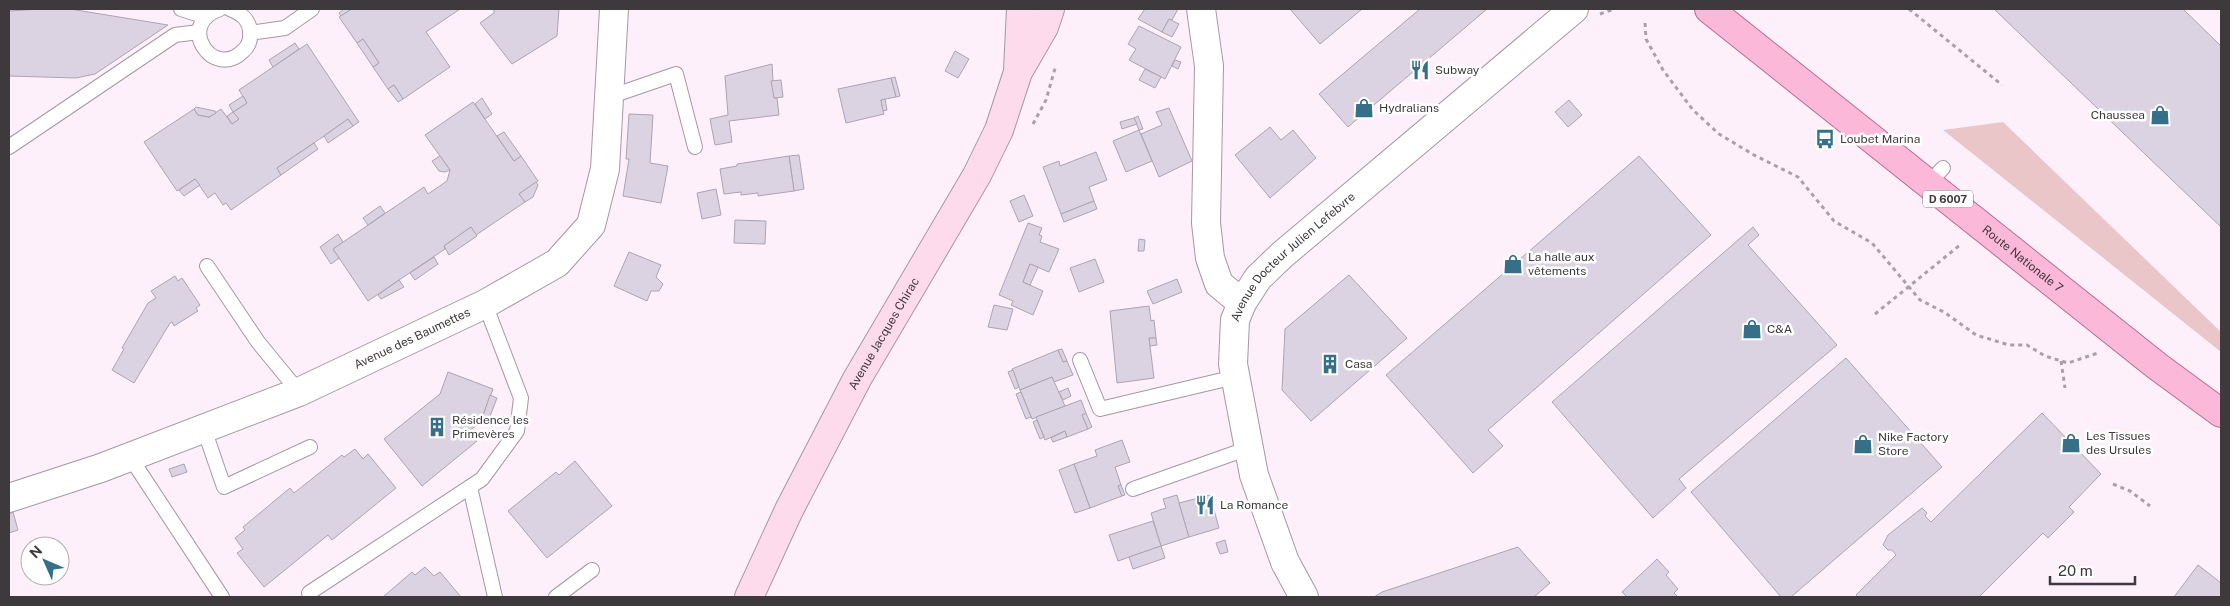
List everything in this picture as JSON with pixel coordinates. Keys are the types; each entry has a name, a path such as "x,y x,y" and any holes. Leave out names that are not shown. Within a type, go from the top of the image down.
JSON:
{"main road":[{"name":"Avenue Jacques Chirac","path":"1018,72 1021,9"},
{"name":"Avenue Jacques Chirac","path":"749,597 789,510 857,379 977,175 1000,130 1018,72 1044,26 1050,9"},
{"name":"Route Nationale 7","path":"1709,9 1936,176 2157,366 2221,413"}],"street":[{"name":"Avenue des Baumettes","path":"9,498 130,457 299,392 485,304 557,263 591,225 605,169 614,9"},
{"path":"1201,9 1209,66 1206,223 1210,258 1219,284 1242,303"},
{"name":"Avenue Docteur Julien Lefebvre","path":"1304,597 1286,562 1254,475 1233,364 1235,320 1242,303 1258,278 1282,255 1574,9"}],"lane":[{"path":"181,9 206,17"},
{"path":"220,9 206,17 201,24 199,32 203,48 208,54 224,60 232,59 245,49 250,33 244,17 230,9"},
{"path":"250,33 285,28 312,9"},
{"path":"9,147 175,35 199,32"},
{"path":"609,97 676,74 695,147"},
{"path":"206,266 258,342 299,392"},
{"path":"309,593 482,479 517,431 521,398 485,304"},
{"path":"1080,360 1100,409 1235,377"},
{"path":"204,429 224,487 310,447"},
{"path":"1133,489 1249,448"},
{"path":"130,457 222,597"},
{"path":"470,487 494,597"},
{"path":"556,597 592,570"}],"path":[{"path":"1909,9 2002,85"},
{"path":"1645,23 1646,39 1663,70 1693,110 1719,134 1754,155 1798,177 1834,222 1872,243 1920,300 1944,312 1976,335 2009,345 2028,346 2045,356 2061,361 2068,363 2101,352"},
{"path":"1875,314 1965,241"},
{"path":"2061,361 2065,388"},
{"path":"2113,484 2130,491 2150,506"}],"shaded area":[{"path":"2003,122 2221,332 2221,352 1943,130"}],"building":[{"path":"70,9 168,25 95,74 76,78 9,76 9,11"},
{"path":"344,9 352,9 341,16 339,13"},
{"path":"352,9 460,9 426,32 450,67 403,99 394,85 388,89 373,67 379,63 363,39 357,43 339,17"},
{"path":"494,9 559,9 557,36 512,64 480,23 494,13"},
{"path":"1145,9 1178,9 1172,20 1169,19 1162,32 1138,19"},
{"path":"1290,9 1362,9 1320,44"},
{"path":"1420,9 1487,9 1348,127 1319,94"},
{"path":"1994,9 2183,9 2221,46 2221,227"},
{"path":"1169,19 1179,24 1172,37 1162,32"},
{"path":"1139,26 1181,47 1165,79 1129,60 1136,49 1128,44"},
{"path":"363,39 379,63 373,67 357,43"},
{"path":"295,43 299,49 273,67 269,60"},
{"path":"307,44 359,122 353,126 348,119 277,168 281,175 231,210 226,203 223,205 215,193 208,198 195,179 177,191 144,142 194,109 198,115 209,117 221,109 232,124 239,119 233,112 247,103 239,90"},
{"path":"955,51 969,59 958,78 945,71"},
{"path":"1175,60 1181,62 1178,69 1172,66"},
{"path":"772,64 774,98 777,98 779,115 729,121 732,142 715,145 710,119 728,115 725,76"},
{"path":"1145,69 1161,77 1155,88 1139,80"},
{"path":"895,77 900,96 896,97 891,78"},
{"path":"891,78 896,97 881,100 884,114 846,123 838,89"},
{"path":"781,80 783,97 774,98 771,81"},
{"path":"394,85 403,99 398,102 388,89"},
{"path":"243,96 247,103 233,112 229,105"},
{"path":"482,98 492,114 485,119 475,104"},
{"path":"885,99 887,110 883,111 881,100"},
{"path":"1569,100 1582,115 1568,127 1555,112"},
{"path":"473,102 514,161 521,156 538,181 519,194 525,202 476,235 471,227 444,246 445,249 368,301 333,249 424,187 428,194 447,181 450,170 425,135"},
{"path":"196,107 215,111 216,113 209,117 198,115 194,109"},
{"path":"1169,108 1192,161 1159,177 1141,134 1162,125 1156,112"},
{"path":"233,112 239,119 232,124 227,116"},
{"path":"629,114 653,115 650,163 668,166 661,203 623,196 629,159 626,159"},
{"path":"1138,116 1143,129 1139,130 1134,118"},
{"path":"1134,118 1137,124 1122,129 1120,122"},
{"path":"348,119 353,126 328,143 324,136"},
{"path":"1270,127 1281,140 1293,130 1316,158 1270,198 1235,155"},
{"path":"1139,130 1152,161 1126,172 1113,141"},
{"path":"504,132 521,156 514,161 497,136"},
{"path":"314,143 318,149 281,175 277,168"},
{"path":"1096,152 1107,180 1089,187 1094,201 1061,214 1043,167 1059,161 1060,166"},
{"path":"799,155 804,189 794,191 789,156"},
{"path":"440,156 450,170 445,172 439,171 432,161"},
{"path":"789,156 794,191 758,196 758,193 741,195 741,192 724,194 720,169 737,166 737,164"},
{"path":"1639,156 1711,235 1488,430 1503,446 1473,473 1386,375"},
{"path":"195,179 200,185 184,196 179,190"},
{"path":"536,182 538,185 533,197 525,202 519,194"},
{"path":"716,189 721,215 702,219 697,193"},
{"path":"1024,195 1033,216 1019,222 1010,201"},
{"path":"1094,201 1097,209 1064,222 1061,214"},
{"path":"380,206 385,213 368,225 363,218"},
{"path":"735,220 766,221 765,244 734,243"},
{"path":"1028,223 1042,228 1039,235 1042,236 1040,242 1059,249 1049,272 1030,264 1023,282 1043,291 1033,315 1011,305 1013,301 999,295"},
{"path":"471,227 477,236 449,255 444,246"},
{"path":"1753,227 1759,235 1748,245 1837,345 1679,479 1686,488 1653,518 1552,402"},
{"path":"338,234 343,242 333,249 339,258 331,264 320,247"},
{"path":"1139,239 1145,240 1144,251 1138,251"},
{"path":"629,252 661,265 656,277 663,284 659,291 651,291 647,301 614,286"},
{"path":"434,257 438,264 415,280 410,273"},
{"path":"1095,259 1104,282 1079,292 1070,268"},
{"path":"1030,264 1038,267 1030,285 1023,282"},
{"name":"Casa","path":"1349,275 1407,338 1311,421 1282,390 1285,329"},
{"path":"175,276 178,281 182,278 200,305 196,308 198,311 174,326 172,322 170,323 134,383 112,370 124,349 122,348 148,303 156,298 151,291"},
{"path":"1177,279 1182,292 1153,304 1147,291"},
{"path":"399,280 404,287 381,299 378,295"},
{"path":"994,305 1013,309 1007,330 988,327"},
{"path":"1149,306 1151,321 1154,320 1156,338 1149,338 1154,378 1117,383 1110,311"},
{"path":"1149,338 1156,338 1157,345 1150,346"},
{"path":"1062,349 1067,361 1063,362 1058,350"},
{"path":"1058,350 1063,362 1067,361 1073,375 1054,382 1052,377 1020,390 1012,369"},
{"path":"1846,358 1942,467 1791,597 1781,597 1691,492"},
{"path":"1013,370 1019,387 1015,389 1008,372"},
{"name":"Résidence les Primevères","path":"448,372 493,389 480,423 469,431 477,441 422,486 384,439 440,394"},
{"path":"1052,377 1065,406 1032,419 1020,390"},
{"path":"1068,388 1071,396 1063,400 1059,392"},
{"path":"1021,392 1031,417 1026,419 1016,394"},
{"path":"490,395 497,398 487,424 481,422"},
{"path":"1081,400 1086,413 1082,415 1088,429 1067,437 1065,431 1045,440 1036,417"},
{"path":"1086,413 1092,427 1088,429 1082,415"},
{"path":"2042,413 2101,474 2069,507 2074,512 2048,538 2043,533 1979,597 1858,597 1856,595 1896,555 1892,550 1888,550 1883,545 1888,535 1922,508 1927,513 1925,516 1931,522"},
{"path":"1037,420 1044,437 1040,439 1033,422"},
{"path":"1065,431 1067,437 1053,442 1051,438"},
{"path":"1122,440 1130,462 1115,467 1121,485 1118,486 1122,496 1090,508 1074,464 1097,456 1095,450"},
{"path":"355,449 363,459 368,454 396,488 332,540 328,535 264,587 237,553 243,549 235,538 245,530 243,527 290,488 294,493 342,455 344,457"},
{"path":"575,461 612,506 547,558 508,511 556,472 559,475"},
{"path":"184,464 187,472 172,477 169,469"},
{"path":"1074,464 1090,508 1075,513 1059,470"},
{"path":"1121,485 1125,495 1122,496 1118,486"},
{"path":"1177,495 1189,537 1161,546 1151,513 1166,508 1163,499"},
{"path":"1210,495 1219,528 1189,537 1179,503"},
{"path":"13,512 18,530 9,533 9,514"},
{"path":"1153,521 1161,546 1118,561 1109,535"},
{"path":"1225,540 1228,552 1220,554 1216,543"},
{"path":"1161,546 1165,558 1133,569 1129,557"},
{"path":"1518,547 1550,583 1534,597 1374,597 1382,592"},
{"path":"1657,559 1669,572 1666,575 1678,589 1674,593 1678,597 1627,597 1622,592"},
{"path":"2198,565 2221,583 2221,597 2174,597"},
{"path":"425,567 434,576 440,572 461,597 383,597 412,572 415,575"}],"place":[{"name":"Subway","path":"1420,70"},
{"name":"Hydralians","path":"1364,108"},
{"name":"Chaussea","path":"2160,115"},
{"name":"Loubet Marina","path":"1825,139"},
{"name":"La halle aux vêtements","path":"1513,264"},
{"name":"C&A","path":"1752,329"},
{"name":"Casa","path":"1330,364"},
{"name":"Résidence les Primevères","path":"437,427"},
{"name":"Les Tissues des Ursules","path":"2071,443"},
{"name":"Nike Factory Store","path":"1863,444"},
{"name":"La Romance","path":"1205,505"}]}
